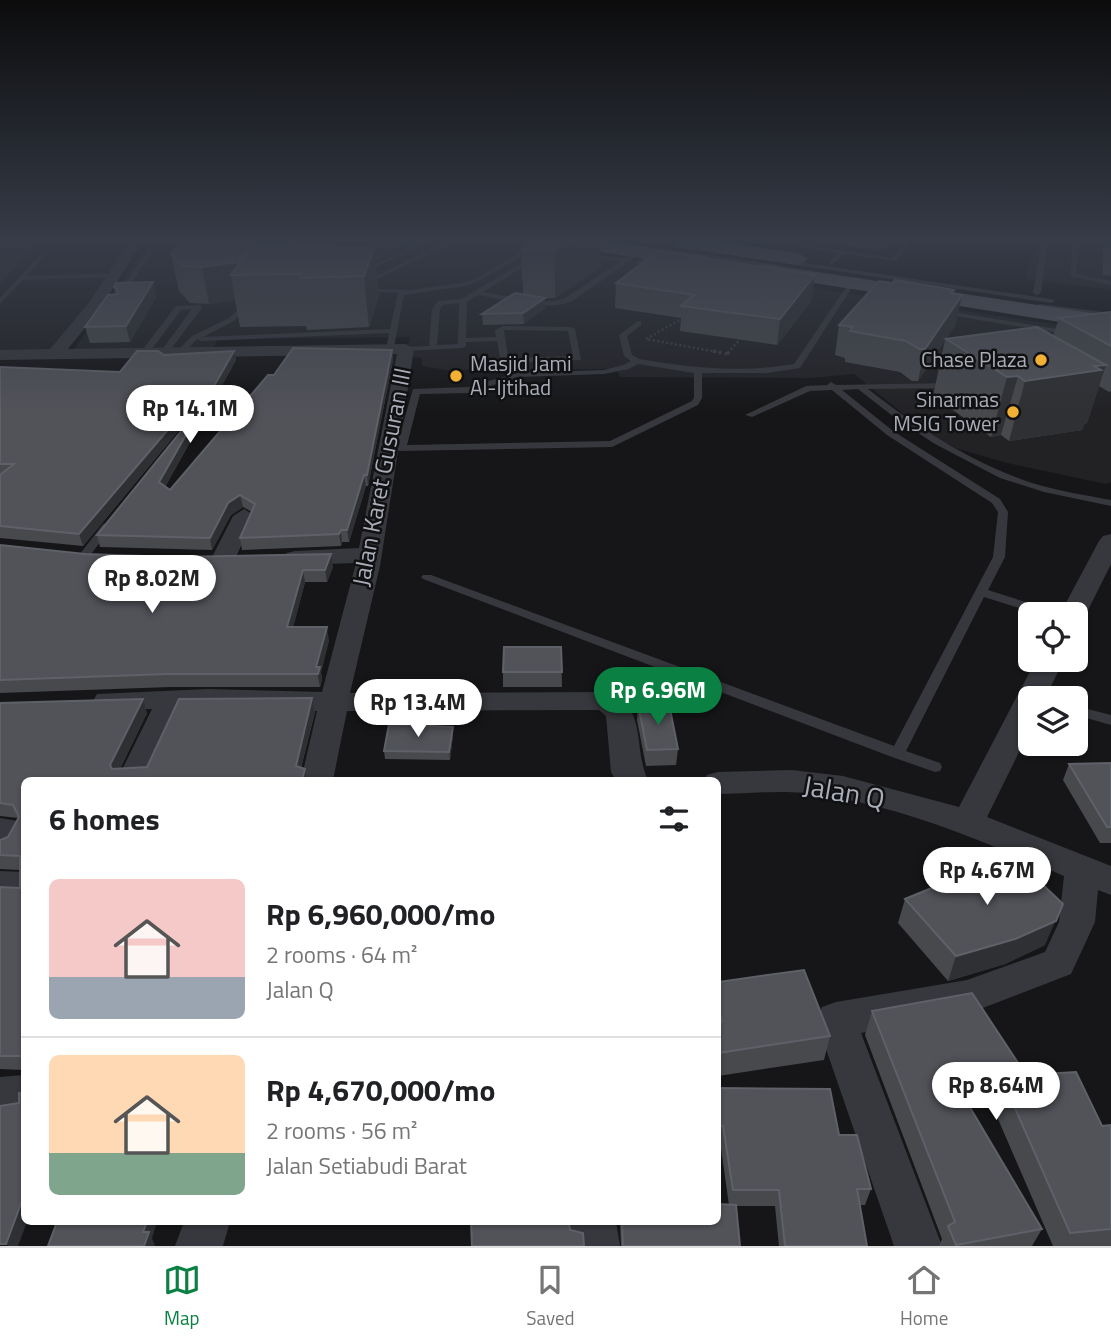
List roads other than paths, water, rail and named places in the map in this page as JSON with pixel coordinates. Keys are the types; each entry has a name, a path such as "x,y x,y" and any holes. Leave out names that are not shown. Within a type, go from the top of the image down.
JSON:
{"main road":[{"path":"908,297 1111,323"},
{"path":"1068,297 1111,303"}],"street":[{"path":"0,355 57,352 100,307 105,297"},
{"name":"Jalan Karet Gusuran III","path":"57,352 178,348 214,351 396,343 395,448 318,777"},
{"path":"222,561 244,516"},
{"path":"1079,602 1111,541"},
{"path":"58,555 111,557"},
{"path":"276,559 370,555"},
{"path":"194,560 249,560"},
{"path":"134,777 171,699"},
{"path":"76,702 171,699 334,702 606,701 621,713 627,772 630,777"},
{"path":"968,821 1018,723"},
{"name":"Jalan Q","path":"721,783 802,782 876,794 968,821 1097,875"},
{"path":"0,830 6,830 0,841"},
{"path":"918,1246 836,1020 967,997 1058,963 1097,875"},
{"path":"0,885 21,886"},
{"path":"0,1097 21,1095"},
{"path":"199,1246 206,1225"},
{"path":"593,1225 596,1246"}],"lane":[{"path":"178,348 235,320 251,297"},
{"path":"396,343 401,297"},
{"path":"433,348 436,309 441,303 463,301 470,297"},
{"path":"507,297 556,304 573,297"},
{"path":"638,323 623,335 628,356 637,361 698,371 768,372 797,366 842,297"},
{"path":"987,297 1111,315"},
{"path":"1012,297 1111,309"},
{"path":"178,348 396,343 458,348 462,346 463,301"},
{"path":"146,351 179,308 198,306 178,348"},
{"path":"939,312 1085,335"},
{"path":"503,328 565,328 571,330 578,358 510,361 504,357 498,340 499,330 503,328"},
{"path":"462,340 498,340"},
{"path":"637,361 626,368 604,372 517,375 469,390 416,391 395,448 612,444 695,403 698,398 698,371"},
{"path":"831,385 901,441 996,501 1003,512 999,557 897,754"},
{"path":"749,415 788,395 809,388 831,385 946,385"},
{"path":"859,386 914,428 972,461 1026,484 1111,503"},
{"path":"84,556 114,518"},
{"path":"427,577 935,766"},
{"path":"981,592 1018,604"},
{"path":"1088,713 1111,720"}],"place":[{"name":"Chase Plaza","path":"1041,360"},
{"name":"Masjid Jami Al-Ijtihad","path":"456,376"},
{"name":"Sinarmas MSIG Tower","path":"1013,412"}]}
